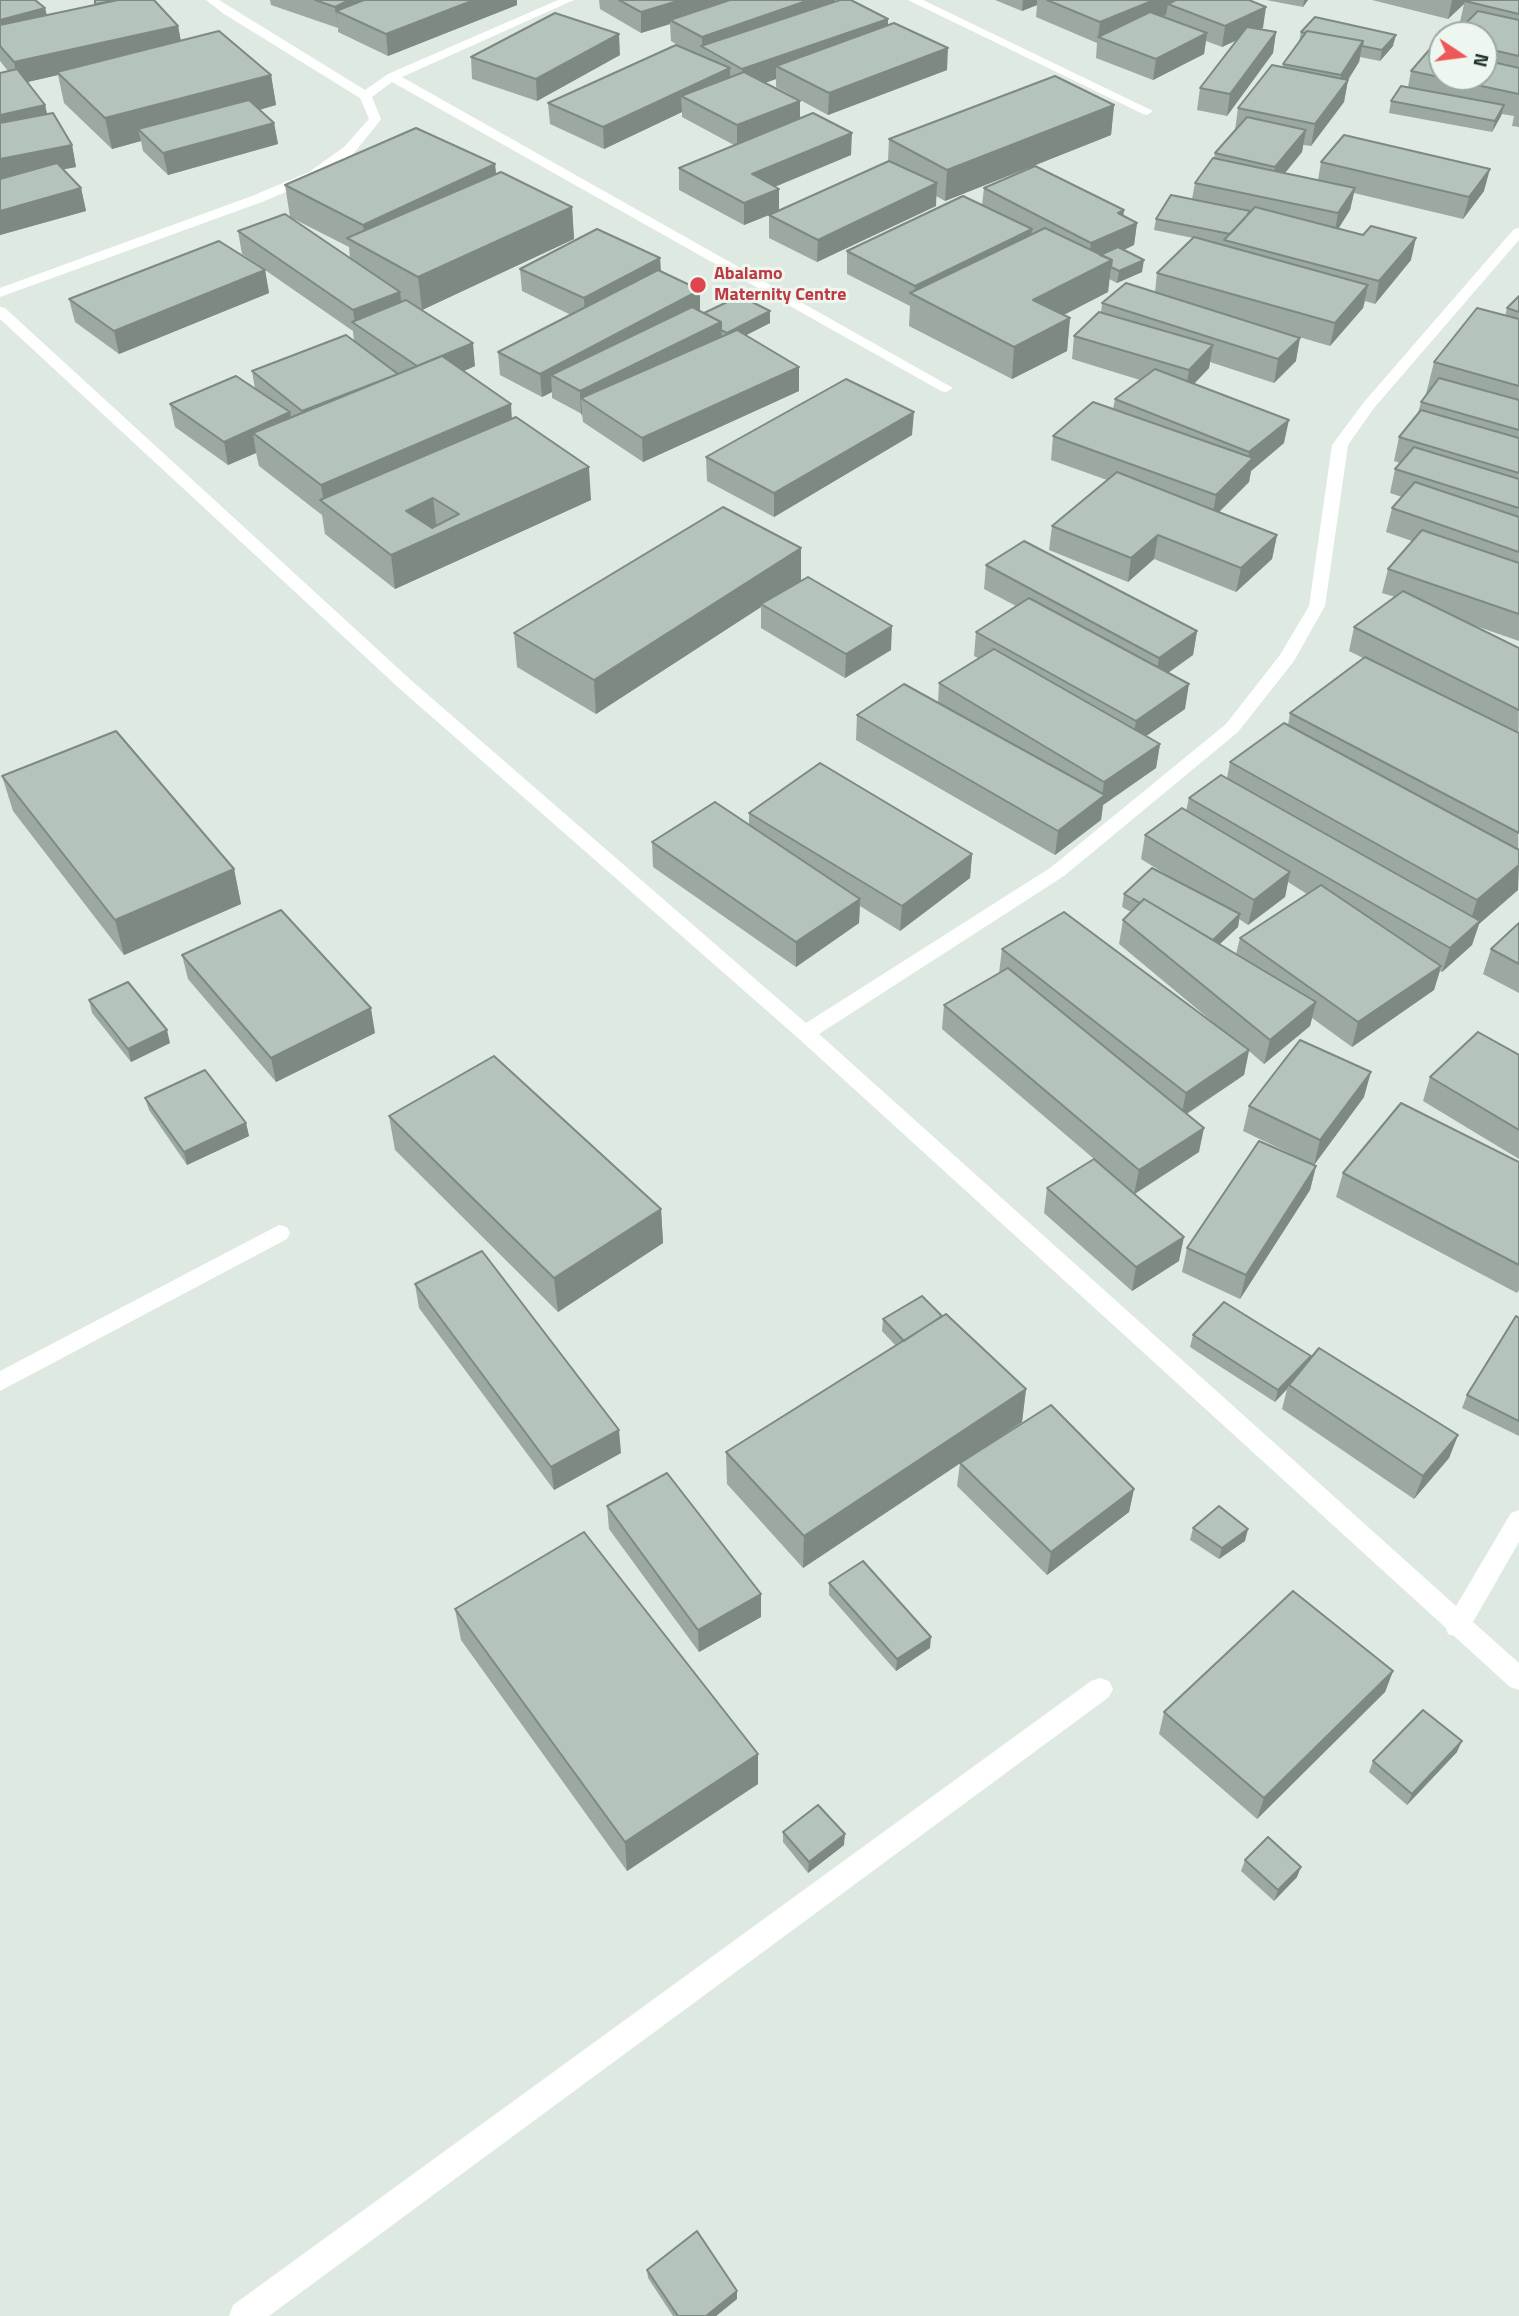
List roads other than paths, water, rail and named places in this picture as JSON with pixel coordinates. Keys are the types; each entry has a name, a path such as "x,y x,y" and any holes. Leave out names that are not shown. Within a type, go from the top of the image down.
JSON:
{"street":[{"path":"0,293 218,214 314,175 349,150 375,119 365,96 212,0"},
{"path":"365,96 392,78 568,0"},
{"path":"914,0 1147,111"},
{"path":"392,78 946,388"},
{"path":"804,1032 1057,872 1233,728 1289,657 1317,606 1340,445 1369,405 1511,253 1519,232"},
{"path":"0,310 406,685 804,1032 1457,1626 1519,1679"},
{"path":"0,1382 279,1233"},
{"path":"1457,1626 1519,1520"},
{"path":"244,2316 1100,1689"}],"place":[{"name":"Abalamo Maternity Centre","path":"698,285"}]}
